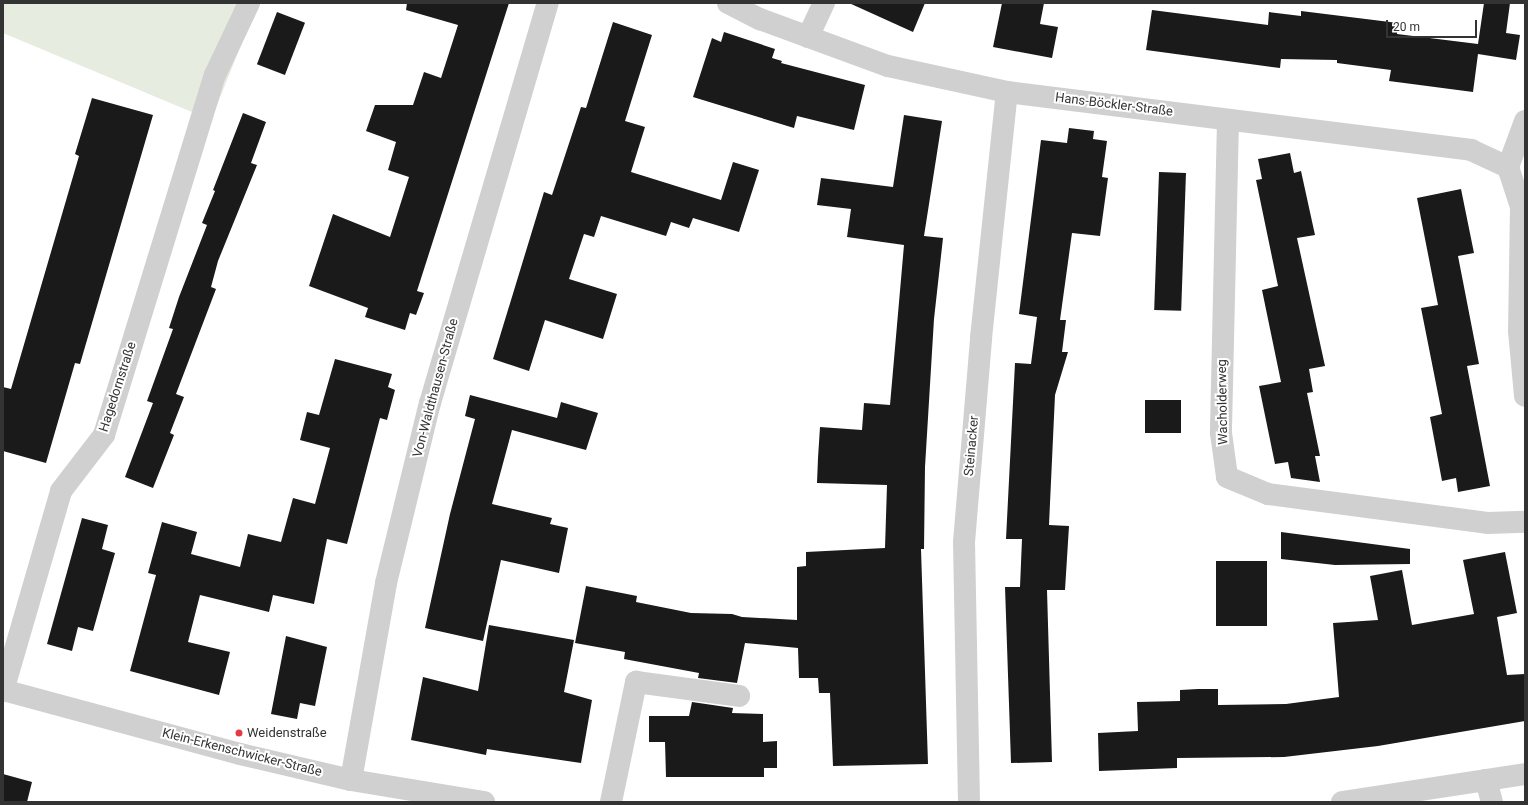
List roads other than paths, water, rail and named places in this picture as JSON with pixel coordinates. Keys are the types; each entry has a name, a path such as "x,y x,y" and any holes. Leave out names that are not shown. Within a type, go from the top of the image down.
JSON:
{"street":[{"name":"Hagedornstraße","path":"3,691 61,491 104,435 215,75 249,3"},
{"name":"Von-Waldthausen-Straße","path":"351,780 386,583 430,403 548,3"},
{"name":"Hans-Böckler-Straße","path":"728,3 760,19 888,66 1008,92 1471,150 1508,167"},
{"path":"808,37 824,3"},
{"name":"Steinacker","path":"969,802 964,542 981,338 1008,92"},
{"name":"Wacholderweg","path":"1228,120 1221,433 1227,477 1268,494 1487,523 1525,522"},
{"path":"1522,127 1508,167 1522,207 1519,331 1525,396"},
{"path":"611,802 636,682 739,696"},
{"name":"Klein-Erkenschwicker-Straße","path":"3,691 240,754 351,780 484,802"},
{"path":"1342,802 1416,796 1486,780 1525,774"},
{"path":"1486,780 1492,802"}],"place":[{"name":"Weidenstraße","path":"239,733"}]}
